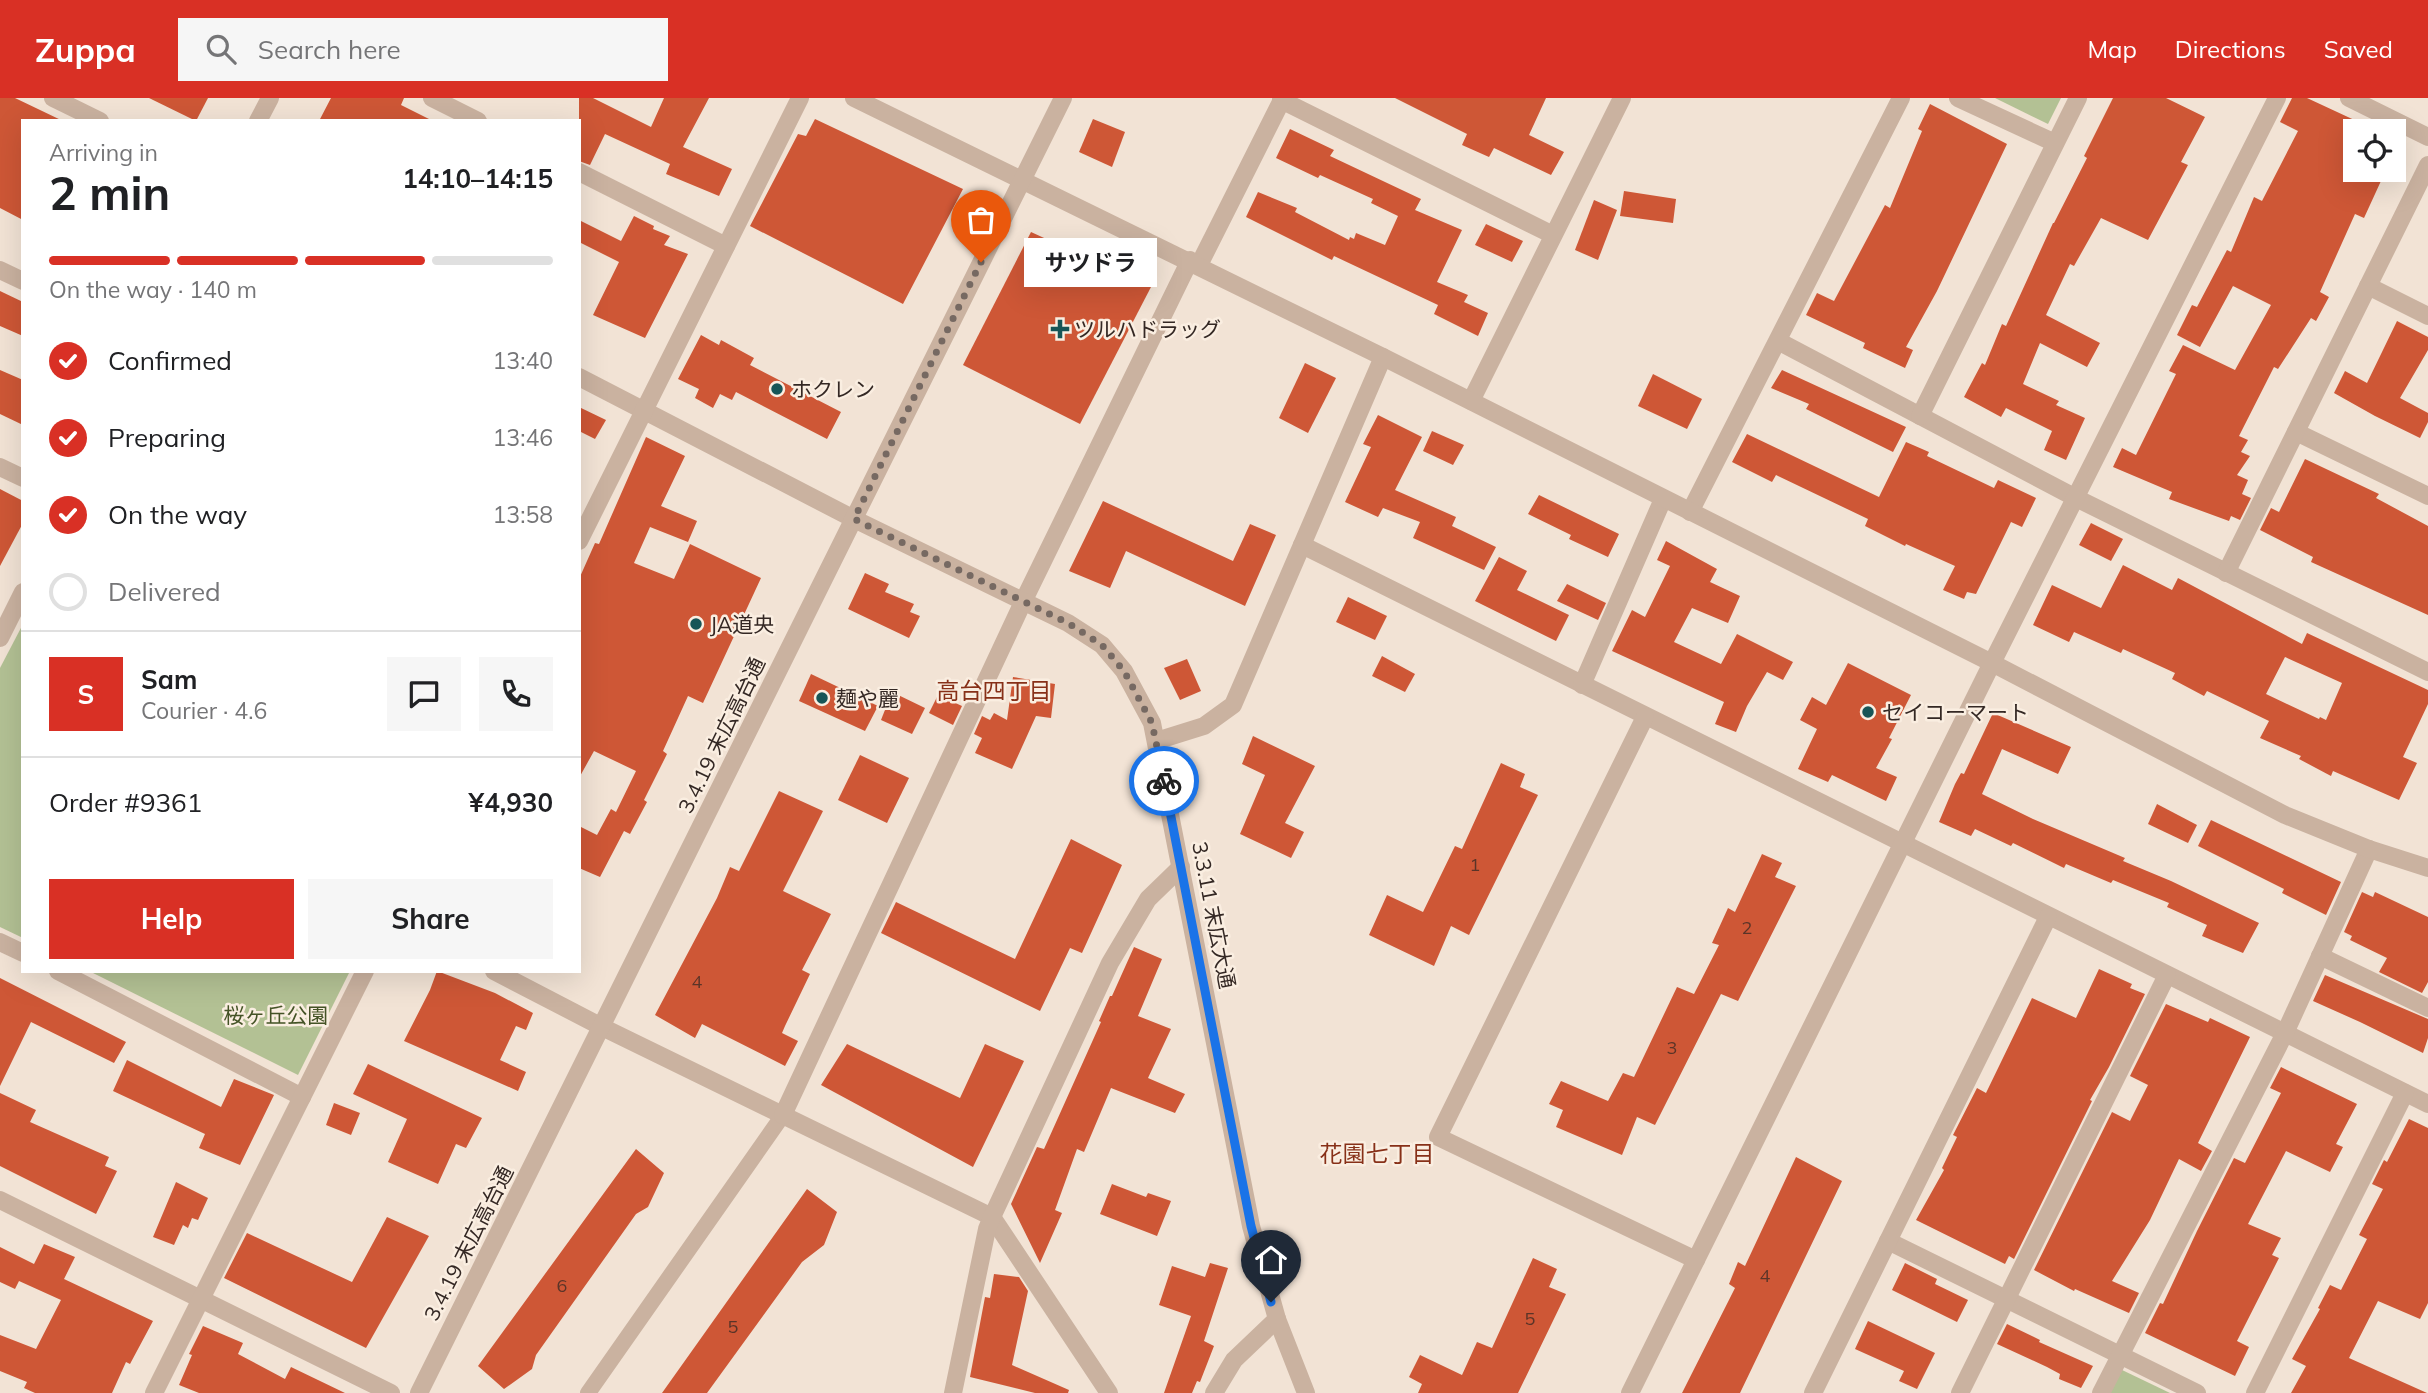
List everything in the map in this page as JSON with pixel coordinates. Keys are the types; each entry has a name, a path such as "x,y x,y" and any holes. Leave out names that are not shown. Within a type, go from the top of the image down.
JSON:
{"street":[{"path":"53,98 96,119"},
{"path":"259,119 270,98"},
{"path":"432,98 474,119"},
{"path":"581,537 800,98"},
{"path":"854,98 1471,401 1992,663 2284,815 2369,849 2428,868"},
{"name":"3.4.19 末広高台通","path":"419,1393 1063,98"},
{"path":"1471,401 1622,98"},
{"path":"1690,512 1901,98"},
{"path":"1958,98 2055,144"},
{"path":"1920,416 2078,98"},
{"path":"1630,1393 1992,663 2277,98"},
{"path":"2349,98 2428,137"},
{"path":"783,1115 1023,602 1194,263 1282,99 1553,235"},
{"path":"2226,572 2428,165"},
{"path":"581,173 726,246"},
{"path":"0,270 21,280"},
{"path":"2368,286 2428,316"},
{"path":"1778,341 2076,498 2428,672"},
{"path":"1156,741 1204,726 1233,705 1383,357"},
{"name":"3.3.11 末広大通","path":"581,378 854,519 1068,623 1102,645 1129,681 1152,723 1251,1226 1277,1319 1306,1393"},
{"path":"2296,432 2428,496"},
{"path":"0,467 21,477"},
{"path":"1582,685 1663,499"},
{"path":"1302,545 2428,1104"},
{"path":"0,638 21,596"},
{"path":"1645,717 1438,1138 1696,1260"},
{"path":"2101,1393 2285,1033 2369,849"},
{"path":"953,1393 986,1229 1110,963 1148,899 1181,867"},
{"path":"1813,1393 2048,917"},
{"path":"0,942 21,952"},
{"path":"2320,956 2428,1008"},
{"path":"62,973 302,1097"},
{"path":"154,1393 364,973"},
{"path":"498,973 602,1027 992,1217 1109,1393"},
{"path":"1960,1393 2167,975"},
{"path":"2255,1393 2405,1093"},
{"path":"0,1200 391,1393"},
{"path":"1888,1241 2197,1393"},
{"path":"1214,1393 1234,1360 1277,1319"}],"lane":[{"path":"588,1393 783,1115"}],"green space":[{"path":"1995,98 2061,98 2048,124"},
{"path":"21,628 21,937 0,927 0,668"},
{"name":"桜ヶ丘公園","path":"93,973 349,973 298,1075"},
{"path":"2120,1369 2170,1393 2109,1393"}],"building":[{"path":"0,98 15,98 59,119 21,119 21,219 0,208"},
{"path":"149,98 208,98 197,119"},
{"path":"331,98 404,98 401,105 429,119 320,119"},
{"path":"579,98 593,98 651,127 664,98 709,98 683,147 732,169 719,196 666,174 670,164 605,134 590,165 581,162"},
{"path":"1395,98 1546,98 1529,135 1564,152 1551,175 1494,148 1489,157 1462,145 1467,134"},
{"path":"2113,98 2166,98 2205,117 2181,162 2188,165 2148,240 2101,218 2074,266 2070,264 2046,315 2100,343 2087,367 2040,343 2023,384 2059,401 2056,405 2085,418 2066,460 2044,450 2052,431 2006,408 2001,417 1964,397 1982,363 1985,365 2002,324 2006,326"},
{"path":"2292,98 2307,98 2352,119 2343,119 2343,182 2380,182 2364,218 2355,214 2320,292 2329,297 2316,321 2311,318 2278,369 2274,367 2239,436 2248,440 2241,452 2250,456 2237,475 2248,480 2242,494 2251,498 2240,520 2231,516 2229,521 2169,499 2172,492 2113,467 2122,448 2136,455 2176,374 2169,371 2183,345 2235,370 2271,305 2233,286 2200,347 2177,335 2192,305 2197,307 2227,250 2231,252 2254,197 2262,201 2298,131 2280,122"},
{"path":"1930,104 2007,144 1937,291 1906,347 1913,350 1905,368 1863,348 1865,343 1806,315 1817,293 1834,301 1885,205 1890,208 1922,131 1918,129"},
{"path":"815,119 963,189 903,304 750,226 798,134 806,136"},
{"path":"1093,119 1125,132 1112,167 1079,152"},
{"path":"1290,129 1334,150 1330,156 1421,199 1415,210 1462,230 1437,282 1468,295 1464,302 1488,313 1478,336 1434,314 1438,305 1334,256 1332,260 1246,217 1258,192 1297,208 1295,212 1349,240 1350,237 1354,239 1356,233 1385,245 1398,216 1371,203 1373,199 1276,158"},
{"path":"1624,191 1676,199 1673,223 1620,216"},
{"path":"1594,200 1617,210 1598,260 1575,250"},
{"path":"634,216 654,226 653,229 670,236 664,245 688,254 645,338 593,315 619,262 581,243 581,221 621,241"},
{"path":"1486,224 1523,241 1512,262 1475,245"},
{"path":"1031,232 1151,287 1080,424 963,365"},
{"path":"0,291 21,301 21,335 0,326"},
{"path":"2397,321 2428,337 2428,350 2400,398 2428,413 2428,422 2420,438 2334,393 2345,371 2367,383"},
{"path":"701,335 719,345 721,340 754,358 750,365 841,412 827,439 736,392 732,400 720,394 713,408 695,398 699,389 678,379"},
{"path":"1305,363 1336,378 1308,433 1279,418"},
{"path":"0,370 21,379 21,424 0,414"},
{"path":"1782,370 1906,427 1893,452 1806,409 1809,404 1771,388"},
{"path":"1653,374 1702,399 1687,429 1638,406"},
{"path":"581,408 606,420 595,439 581,432"},
{"path":"1378,415 1422,437 1395,490 1456,517 1452,526 1496,547 1484,570 1413,538 1420,522 1383,508 1378,517 1345,502 1371,447 1363,444"},
{"path":"1432,431 1464,445 1453,465 1423,451"},
{"path":"1747,434 1879,497 1906,442 1929,452 1927,456 1994,488 1998,480 2036,498 2022,527 2011,522 1976,594 1967,592 1964,599 1943,590 1955,566 1865,526 1868,519 1776,475 1772,482 1732,462"},
{"path":"646,437 685,456 661,506 697,521 688,542 650,527 634,563 674,579 690,544 761,578 703,703 688,696 663,751 667,754 644,800 647,802 630,834 624,831 600,877 581,869 581,827 597,835 611,809 616,812 636,771 594,751 581,774 581,574 595,543 599,544"},
{"path":"2305,459 2379,494 2376,498 2428,526 2428,615 2311,562 2313,557 2260,530 2271,508 2279,512"},
{"path":"0,489 21,500 21,527 0,566"},
{"path":"1539,495 1619,534 1608,557 1569,539 1571,535 1528,514"},
{"path":"1103,501 1233,561 1250,524 1276,535 1245,606 1126,551 1110,588 1069,571"},
{"path":"2091,523 2123,539 2111,561 2079,545"},
{"path":"1666,541 1717,569 1710,582 1740,596 1728,623 1692,608 1674,642 1721,664 1737,634 1793,662 1783,680 1767,672 1747,706 1736,732 1715,724 1724,702 1612,651 1632,610 1645,617 1670,566 1657,560"},
{"path":"1499,557 1527,571 1517,590 1569,615 1556,641 1475,601"},
{"path":"2123,565 2172,590 2178,578 2302,644 2307,633 2428,690 2428,704 2403,757 2417,763 2399,800 2333,771 2331,776 2299,759 2301,756 2260,738 2269,721 2207,691 2204,696 2172,679 2175,673 2123,649 2121,653 2074,632 2069,642 2033,625 2052,585 2101,608","holes":["2285,657 2342,683 2326,720 2266,694"]},
{"path":"865,573 889,584 885,592 914,604 910,612 920,616 909,638 848,609"},
{"path":"1567,584 1606,603 1598,620 1557,601"},
{"path":"1348,597 1387,616 1375,640 1336,622"},
{"path":"1382,656 1415,674 1405,692 1372,676"},
{"path":"1187,659 1201,691 1180,700 1164,668"},
{"path":"1848,663 1911,695 1876,768 1897,777 1886,801 1832,775 1828,782 1798,769 1817,729 1800,720 1812,697 1826,705"},
{"path":"811,674 878,706 865,731 799,701"},
{"path":"1013,677 1055,684 1051,718 1036,716 1012,769 975,753 982,738 974,734 982,716 990,720 994,713 1007,720"},
{"path":"892,692 925,708 912,734 881,720"},
{"path":"938,695 962,706 953,725 929,713"},
{"path":"1993,713 2071,747 2058,774 2002,749 1982,794 2125,858 2123,861 2259,923 2243,953 2202,936 2207,925 2167,907 2169,903 2066,864 2064,868 2013,843 2011,846 1975,829 1971,836 1939,822 1955,784 1961,773 1964,774"},
{"path":"1253,736 1315,766 1285,823 1304,832 1291,858 1240,834 1265,775 1242,764"},
{"path":"860,755 909,778 887,823 838,800"},
{"path":"1501,763 1525,774 1520,787 1538,795 1469,935 1451,926 1434,966 1369,935 1387,895 1423,912 1455,846 1462,849"},
{"path":"779,791 823,811 783,891 831,914 802,970 810,974 782,1033 798,1041 785,1066 702,1024 695,1038 655,1015 717,898 730,867 739,871"},
{"path":"2157,804 2197,825 2188,843 2148,824"},
{"path":"2211,820 2341,882 2326,915 2282,893 2284,889 2198,846"},
{"path":"1071,839 1122,865 1082,953 1070,948 1040,1011 881,933 896,902 1015,959"},
{"path":"1762,854 1782,863 1775,877 1796,886 1738,1001 1721,994 1655,1125 1637,1117 1622,1155 1556,1127 1563,1110 1549,1104 1561,1081 1608,1101 1623,1073 1634,1077 1677,987 1694,994 1719,945 1712,943 1728,908 1735,912"},
{"path":"2362,892 2373,897 2375,892 2428,917 2428,982 2422,993 2379,972 2387,958 2350,940 2352,936 2344,932"},
{"path":"1134,947 1162,959 1138,1016 1171,1029 1148,1078 1185,1094 1175,1113 1111,1088 1084,1152 1077,1149 1055,1210 1062,1213 1040,1263 1011,1204 1037,1147 1044,1149"},
{"path":"2099,969 2132,984 2130,988 2145,994 2090,1100 2092,1101 2014,1259 2009,1256 2005,1264 1916,1220 1944,1170 1942,1168 1957,1137 1953,1135 1977,1088 1986,1093 2032,998 2076,1018"},
{"path":"436,973 442,973 495,993 533,1013 526,1030 516,1026 500,1060 526,1072 518,1091 404,1041"},
{"path":"2325,975 2428,1019 2428,1038 2423,1053 2313,1001"},
{"path":"0,978 126,1042 114,1063 31,1022 0,1086"},
{"path":"2166,1004 2208,1022 2210,1018 2250,1037 2198,1143 2212,1151 2201,1171 2179,1159 2150,1220 2112,1281 2139,1293 2129,1313 2075,1289 2074,1291 2034,1270 2112,1112 2130,1121 2148,1085 2130,1076"},
{"path":"847,1044 960,1098 985,1044 1024,1061 973,1167 821,1085"},
{"path":"127,1060 221,1107 234,1079 274,1095 240,1165 199,1148 205,1134 113,1091"},
{"path":"368,1064 482,1118 466,1148 456,1144 438,1184 388,1162 407,1119 353,1094"},
{"path":"2281,1067 2357,1104 2336,1144 2343,1147 2330,1172 2286,1151 2248,1224 2281,1238 2272,1255 2279,1258 2237,1341 2249,1347 2235,1376 2145,1333 2160,1303 2163,1304 2234,1158 2245,1163 2281,1093 2270,1088"},
{"path":"0,1093 36,1110 30,1122 109,1157 105,1166 117,1171 96,1214 0,1166"},
{"path":"334,1103 360,1113 351,1135 326,1125"},
{"path":"2409,1119 2428,1128 2428,1303 2420,1319 2378,1301 2349,1358 2427,1393 2291,1393 2306,1366 2292,1359 2330,1285 2341,1290 2367,1239 2359,1235 2383,1189 2372,1184 2384,1160 2387,1162"},
{"path":"636,1149 664,1173 648,1207 636,1214 536,1355 532,1369 504,1389 478,1366"},
{"path":"1796,1157 1842,1181 1740,1393 1682,1393 1735,1288 1729,1284 1738,1262 1745,1266"},
{"path":"176,1182 208,1198 198,1220 192,1218 188,1228 183,1225 174,1245 153,1237"},
{"path":"1112,1184 1146,1197 1148,1193 1171,1201 1157,1236 1100,1214"},
{"path":"807,1189 837,1212 824,1245 802,1262 707,1393 662,1393"},
{"path":"387,1217 429,1236 366,1348 224,1278 247,1233 352,1282"},
{"path":"44,1244 75,1257 64,1279 153,1321 130,1364 126,1362 112,1393 35,1393 24,1388 27,1382 0,1371 0,1335 36,1349 61,1300 19,1281 15,1289 0,1282 0,1247 34,1264"},
{"path":"1533,1258 1557,1269 1549,1287 1566,1294 1518,1393 1418,1393 1422,1384 1409,1377 1420,1355 1462,1375 1477,1342 1492,1348"},
{"path":"1210,1263 1228,1268 1204,1341 1214,1346 1200,1382 1197,1381 1192,1393 1164,1393 1191,1316 1159,1305 1172,1266 1205,1277"},
{"path":"1905,1263 1937,1279 1935,1284 1968,1300 1957,1322 1892,1290"},
{"path":"994,1274 1019,1277 1028,1291 1012,1365 1069,1390 1068,1393 1035,1393 970,1377 985,1297 990,1298"},
{"path":"1868,1321 1935,1353 1917,1389 1899,1381 1904,1371 1855,1349"},
{"path":"2007,1324 2040,1340 2039,1342 2093,1366 2081,1388 2059,1379 2060,1374 2047,1367 1997,1344"},
{"path":"203,1326 243,1343 238,1354 285,1379 291,1367 345,1393 199,1393 179,1385 192,1355 189,1354"}],"way so far":[{"path":"981,262 854,519 1068,623 1102,645 1124,671 1152,723 1164,781"}],"place":[{"name":"サツドラ","path":"981,262"},
{"name":"ツルハドラッグ","path":"1060,329"},
{"name":"ホクレン","path":"777,389"},
{"name":"JA道央","path":"696,624"},
{"name":"麺や麗","path":"822,698"},
{"name":"セイコーマート","path":"1868,712"}],"district":[{"name":"高台四丁目","path":"994,690"},
{"name":"花園七丁目","path":"1377,1153"}],"route":[{"path":"1164,781 1251,1226 1271,1302"}]}
